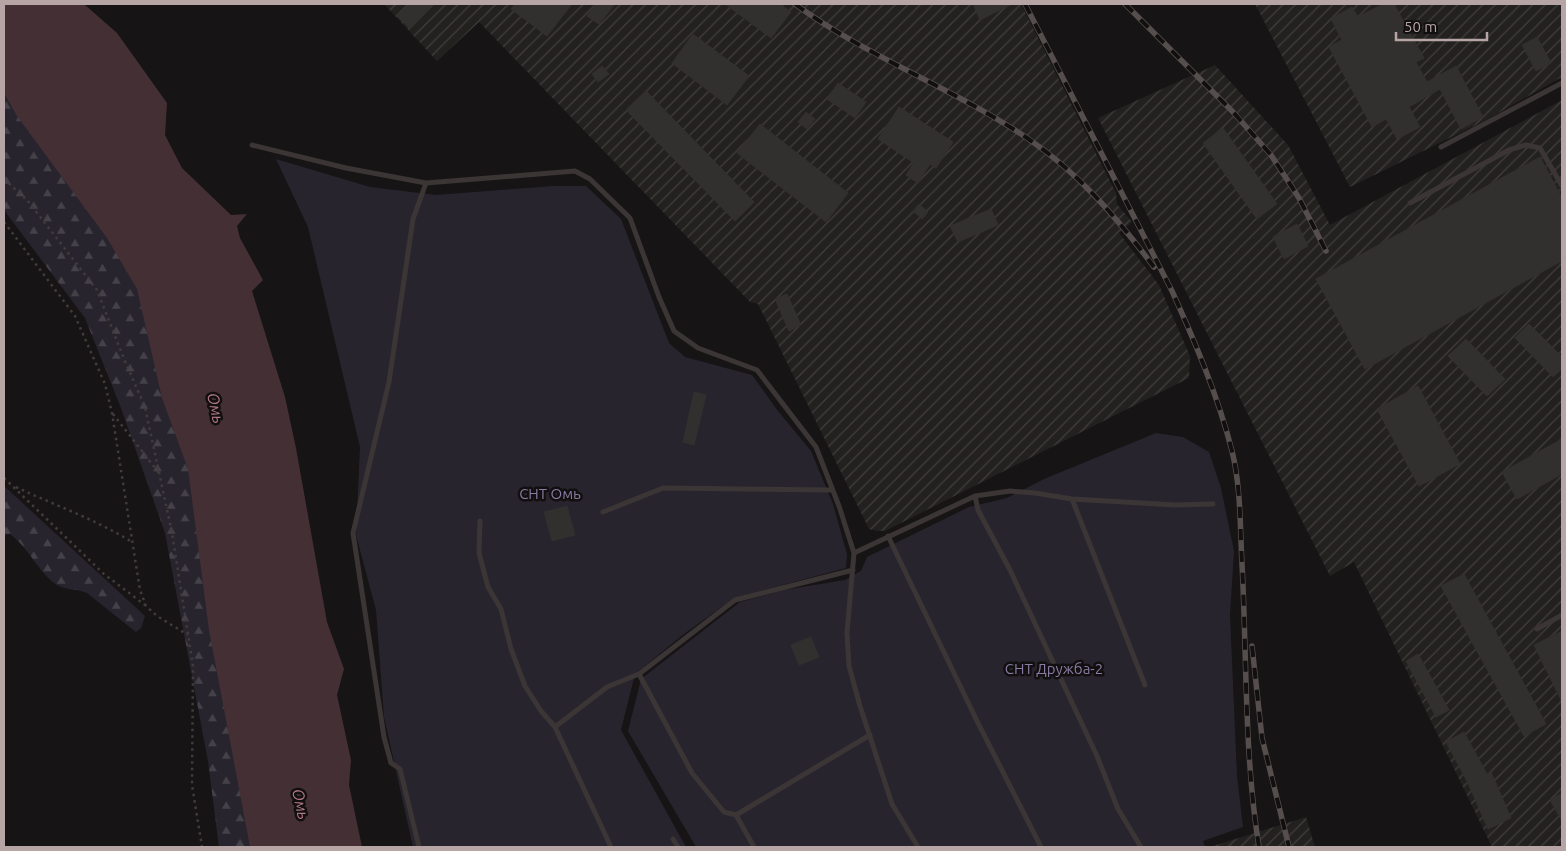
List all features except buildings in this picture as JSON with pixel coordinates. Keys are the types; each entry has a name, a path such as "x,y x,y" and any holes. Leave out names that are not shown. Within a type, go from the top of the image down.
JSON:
{"lane":[{"path":"1442,147 1562,83"},
{"path":"252,145 346,168 426,183 576,170 590,179 630,218 659,297 674,331 698,348 757,370 816,448 854,553 847,633 849,666 892,804 918,847"},
{"path":"1410,204 1509,150 1526,145 1540,148 1562,186"},
{"path":"419,847 400,769 391,763 384,736 353,533 389,382 413,219 426,183"},
{"path":"603,512 663,488 832,490"},
{"path":"854,553 975,496 1010,491 1035,492 1072,499 1175,505 1213,504"},
{"path":"975,496 978,510 1010,570 1097,756 1118,810 1142,847"},
{"path":"1072,499 1145,685"},
{"path":"480,521 479,553 488,586 501,608 511,649 525,686 541,711 555,727 612,847"},
{"path":"888,536 978,723 1041,847"},
{"path":"555,727 607,687 639,674 735,600 853,570"},
{"path":"1537,629 1562,615"},
{"path":"639,674 692,773 724,812 736,815 870,735"},
{"path":"736,815 754,847"},
{"path":"673,839 678,847"}],"path":[{"path":"4,179 27,200 96,290 145,406 172,533 193,666 192,786 202,847"},
{"path":"4,222 75,316 105,384 112,413 140,590 146,606"},
{"path":"112,413 159,474"},
{"path":"4,478 104,574 157,616 188,635"},
{"path":"13,486 60,508 106,526 132,542"}],"shaded area":[{"path":"384,4 1021,4 1116,193 1117,204 1132,222 1119,233 1159,285 1190,356 1189,378 885,531 869,529 758,304 750,302 479,22 437,61"},
{"path":"1255,4 1562,4 1562,77 1486,120 1350,187"},
{"path":"1215,65 1288,145 1330,225 1562,100 1562,847 1492,847 1354,562 1330,576 1098,118"},
{"path":"1306,817 1315,847 1213,847 1213,846"}],"green space":[{"path":"4,84 138,275 188,435 259,847 219,847 208,761 165,533 121,408 85,318 4,210"},
{"name":"СНТ Омь","path":"276,159 370,187 436,195 553,186 586,186 621,219 669,343 685,357 752,375 778,411 811,451 833,504 847,554 846,568 734,598 684,634 635,674 621,730 686,847 413,847 384,717 376,610 356,535 360,447 308,227"},
{"name":"СНТ Дружба-2","path":"1156,433 1183,437 1209,452 1221,488 1234,551 1230,615 1237,776 1243,827 1203,841 1205,847 696,847 628,731 641,679 740,602 784,590 845,580 861,571 867,557 969,507 1007,498 1044,479"},
{"path":"4,486 145,616 141,628 136,632 87,593 57,585 44,574 17,540 10,534 4,535"}],"water":[{"name":"Омь","path":"4,4 84,4 117,33 167,103 165,135 182,168 231,215 247,214 237,226 240,238 263,280 252,291 285,397 327,622 344,669 337,695 351,760 349,785 362,847 250,847 209,630 188,469 162,398 137,289 107,238 17,116 4,93"}],"railway":[{"path":"795,4 881,57 970,103 1046,151 1096,197 1154,267"},
{"path":"1025,4 1172,291 1205,370 1220,410 1232,451 1239,493 1248,741 1259,847"},
{"path":"1125,4 1233,112 1271,155 1299,198 1326,251"},
{"path":"1252,646 1262,738 1289,847"}]}
